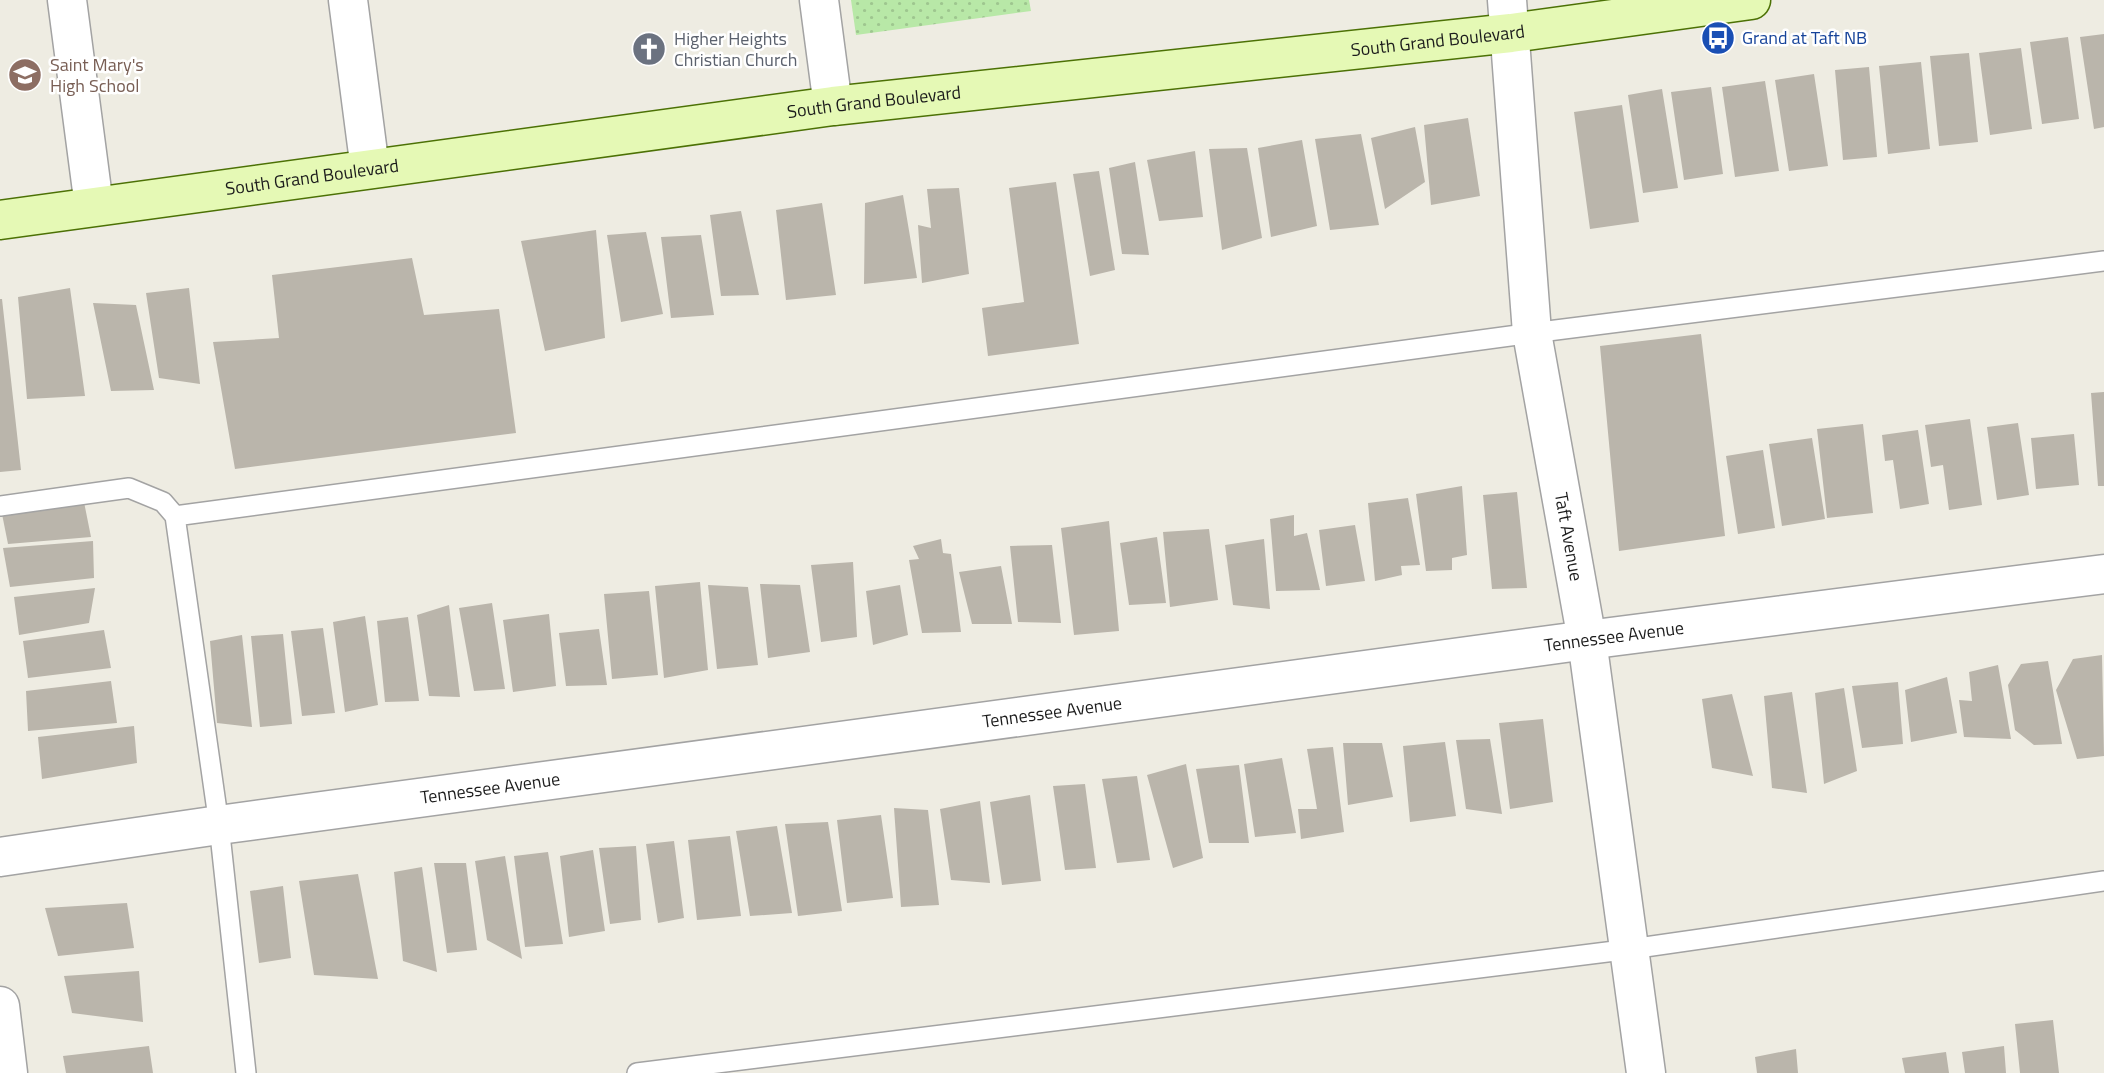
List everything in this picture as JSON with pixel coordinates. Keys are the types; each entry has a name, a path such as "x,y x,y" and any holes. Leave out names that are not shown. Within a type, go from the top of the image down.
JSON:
{"main road":[{"name":"South Grand Boulevard","path":"0,220 1509,16 1751,0"}],"street":[{"path":"67,0 94,206"},
{"path":"348,0 370,169"},
{"path":"819,0 833,106"},
{"name":"Taft Avenue","path":"1509,16 1532,333 1587,640 1646,1073"},
{"name":"Tennessee Avenue","path":"0,857 1587,640 2104,574"},
{"path":"0,1006 8,1073"}],"lane":[{"path":"175,516 1532,333 2104,261"},
{"path":"0,506 129,488 163,502 175,516 219,825 246,1073"},
{"path":"637,1073 1631,949 2104,881"}],"green space":[{"path":"851,0 1029,0 1031,11 856,35"}],"building":[{"path":"2104,34 2104,127 2094,129 2080,37"},
{"path":"2068,37 2079,119 2042,124 2030,42"},
{"path":"2021,48 2032,129 1990,135 1979,53"},
{"path":"1969,53 1978,142 1939,146 1930,56"},
{"path":"1921,62 1930,149 1888,154 1879,66"},
{"path":"1869,67 1877,157 1843,160 1835,70"},
{"path":"1814,74 1828,166 1789,171 1775,80"},
{"path":"1765,81 1779,171 1735,177 1722,87"},
{"path":"1711,87 1723,174 1684,180 1671,92"},
{"path":"1662,89 1678,188 1643,193 1628,95"},
{"path":"1622,105 1639,222 1590,229 1574,112"},
{"path":"1468,118 1480,196 1431,205 1424,125"},
{"path":"1415,127 1425,182 1385,209 1371,138"},
{"path":"1361,134 1379,225 1330,230 1315,139"},
{"path":"1302,140 1317,226 1271,237 1258,148"},
{"path":"1247,148 1262,238 1222,250 1209,149"},
{"path":"1195,151 1203,217 1159,221 1147,160"},
{"path":"1135,162 1149,255 1122,254 1109,168"},
{"path":"1099,171 1115,270 1090,276 1073,174"},
{"path":"1056,182 1079,344 988,356 982,308 1024,302 1009,188"},
{"path":"959,188 969,274 922,283 918,225 931,228 927,189"},
{"path":"903,195 917,278 864,284 865,203"},
{"path":"822,203 836,295 786,300 776,210"},
{"path":"741,211 759,295 721,296 710,215"},
{"path":"596,230 605,338 545,351 521,241"},
{"path":"646,232 663,314 621,322 607,235"},
{"path":"701,235 714,315 671,318 661,237"},
{"path":"412,258 424,315 499,309 516,433 235,469 213,342 279,338 272,275"},
{"path":"70,288 85,396 27,399 18,297"},
{"path":"189,288 200,384 159,378 146,293"},
{"path":"0,299 21,470 0,472"},
{"path":"93,303 136,305 154,390 111,391"},
{"path":"1701,334 1725,536 1619,551 1600,346"},
{"path":"2104,392 2104,486 2098,486 2091,393"},
{"path":"1970,419 1982,505 1949,510 1943,465 1931,467 1925,425"},
{"path":"2018,423 2029,495 1997,500 1987,427"},
{"path":"1863,424 1873,513 1827,518 1817,429"},
{"path":"1918,430 1929,504 1900,509 1893,460 1885,461 1882,435"},
{"path":"2074,434 2079,485 2036,489 2031,438"},
{"path":"1812,438 1825,519 1782,526 1769,444"},
{"path":"1763,450 1775,528 1738,534 1726,456"},
{"path":"1462,486 1467,555 1452,558 1452,570 1426,571 1416,494"},
{"path":"1517,492 1527,588 1492,589 1483,495"},
{"path":"1408,498 1420,565 1401,566 1402,575 1375,581 1368,503"},
{"path":"84,502 91,537 8,544 2,514"},
{"path":"1294,515 1294,536 1307,533 1320,590 1276,591 1270,519"},
{"path":"1109,521 1119,631 1074,635 1061,528"},
{"path":"1355,525 1365,581 1326,586 1319,530"},
{"path":"1209,529 1218,600 1170,607 1163,532"},
{"path":"1157,537 1166,603 1129,605 1120,543"},
{"path":"941,539 943,553 951,554 961,632 922,633 909,560 919,559 913,546"},
{"path":"1264,539 1270,609 1233,605 1225,545"},
{"path":"93,541 94,578 10,587 3,548"},
{"path":"1052,545 1061,623 1018,622 1010,546"},
{"path":"853,562 857,637 821,642 811,565"},
{"path":"1001,566 1012,624 972,624 959,572"},
{"path":"700,582 708,670 664,678 655,586"},
{"path":"760,584 800,585 810,652 768,658"},
{"path":"708,585 748,587 758,665 717,669"},
{"path":"900,585 908,635 873,645 866,591"},
{"path":"95,588 89,623 19,635 14,597"},
{"path":"649,591 658,675 612,679 604,594"},
{"path":"492,603 505,689 474,691 459,608"},
{"path":"449,605 460,697 429,696 417,615"},
{"path":"549,614 556,686 513,692 503,620"},
{"path":"365,616 378,705 345,712 333,622"},
{"path":"408,617 419,701 385,702 377,621"},
{"path":"323,628 335,713 302,716 291,631"},
{"path":"599,629 607,685 566,686 559,633"},
{"path":"104,630 111,668 28,678 23,641"},
{"path":"283,634 292,724 260,727 251,636"},
{"path":"242,635 252,727 217,723 210,641"},
{"path":"2102,655 2104,756 2077,759 2056,690 2073,659"},
{"path":"2048,661 2062,744 2034,745 2015,730 2008,685 2021,664"},
{"path":"1998,665 2011,739 1964,737 1959,700 1972,701 1969,672"},
{"path":"1947,677 1957,733 1911,742 1905,690"},
{"path":"111,681 117,723 28,731 26,691"},
{"path":"1898,682 1903,744 1862,748 1852,686"},
{"path":"1844,688 1857,771 1824,784 1815,693"},
{"path":"1792,692 1807,793 1772,788 1764,696"},
{"path":"1732,694 1753,776 1712,768 1702,699"},
{"path":"1543,719 1553,802 1510,809 1499,723"},
{"path":"134,726 137,763 42,779 38,737"},
{"path":"1490,739 1502,814 1466,809 1456,740"},
{"path":"1445,742 1456,816 1410,822 1403,746"},
{"path":"1343,743 1382,743 1393,797 1348,805"},
{"path":"1333,747 1344,832 1301,839 1298,809 1317,809 1307,749"},
{"path":"1282,758 1296,833 1255,837 1244,764"},
{"path":"1186,764 1203,858 1173,868 1147,775"},
{"path":"1239,765 1249,843 1209,843 1196,769"},
{"path":"1137,776 1150,860 1117,863 1102,779"},
{"path":"1085,784 1096,868 1065,870 1053,786"},
{"path":"1030,795 1041,881 1002,885 990,802"},
{"path":"980,801 990,883 951,880 940,809"},
{"path":"894,808 928,810 939,905 901,907"},
{"path":"881,815 893,898 847,903 837,820"},
{"path":"828,822 842,911 798,916 785,824"},
{"path":"777,826 792,913 750,916 736,831"},
{"path":"730,836 741,916 697,920 688,840"},
{"path":"674,841 684,918 658,923 646,844"},
{"path":"636,846 641,920 610,924 599,848"},
{"path":"593,850 605,931 569,937 560,856"},
{"path":"548,852 563,944 525,947 514,856"},
{"path":"505,856 522,959 487,940 475,861"},
{"path":"434,863 466,863 477,950 447,953"},
{"path":"422,867 437,972 403,961 394,872"},
{"path":"358,874 378,979 314,975 299,881"},
{"path":"283,886 291,958 259,963 250,891"},
{"path":"127,903 134,948 58,956 45,908"},
{"path":"139,971 143,1022 72,1013 64,976"},
{"path":"2053,1020 2059,1073 2020,1073 2015,1024"},
{"path":"149,1046 153,1073 66,1073 63,1056"},
{"path":"2004,1046 2006,1073 1965,1073 1962,1052"},
{"path":"1796,1049 1798,1073 1757,1073 1755,1057"},
{"path":"1946,1052 1949,1073 1905,1073 1902,1058"}],"place":[{"name":"Grand at Taft NB","path":"1718,38"},
{"name":"Higher Heights Christian Church","path":"649,49"},
{"name":"Saint Mary's High School","path":"25,75"}]}
